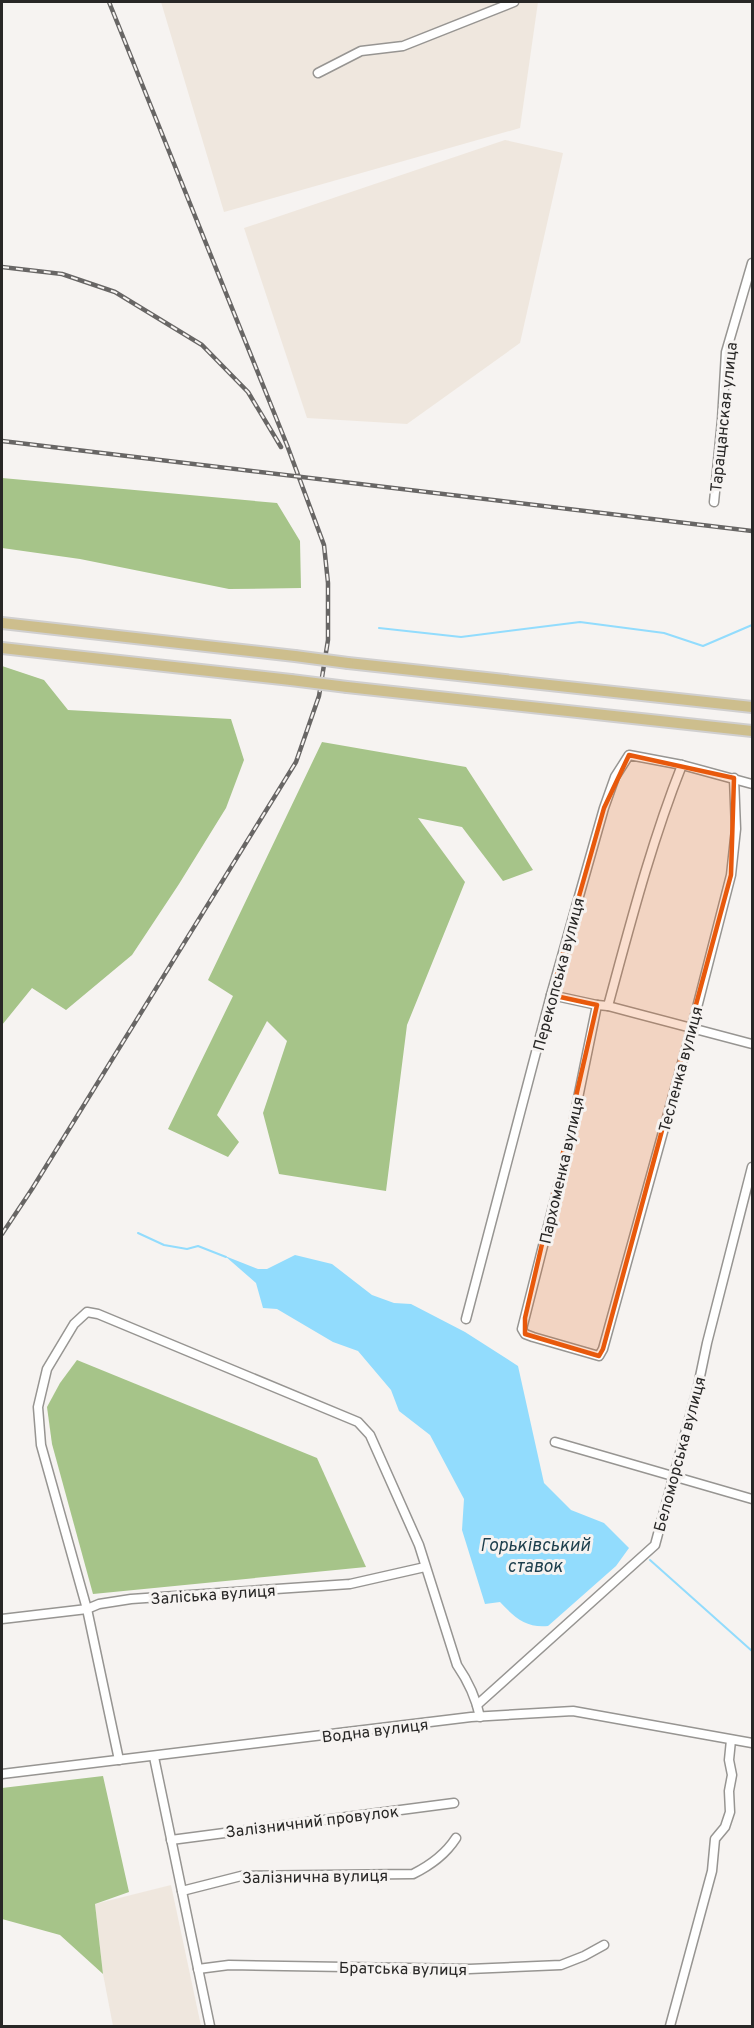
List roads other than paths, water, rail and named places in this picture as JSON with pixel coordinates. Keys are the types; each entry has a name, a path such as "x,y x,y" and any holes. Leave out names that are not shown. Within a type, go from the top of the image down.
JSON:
{"main road":[{"path":"2,623 751,707"},
{"path":"2,648 753,731"}],"street":[{"path":"318,73 361,51 403,46 514,2"},
{"name":"Таращанская улица","path":"714,502 726,352 753,263"},
{"name":"Перекопська вулиця","path":"466,1319 551,995 604,808 615,777 629,755 682,765 753,784"},
{"path":"608,1006 634,908 672,788 682,765"},
{"name":"Тесленка вулиця","path":"599,1356 603,1349 692,1027 731,875 736,829 735,778"},
{"path":"551,995 608,1006 753,1044"},
{"name":"Пархоменка вулиця","path":"597,1005 568,1147 522,1329 525,1334 599,1356"},
{"name":"Беломорська вулиця","path":"477,1705 654,1545 698,1386 753,1167"},
{"path":"119,1760 87,1610 41,1445 38,1407 47,1369 74,1324 87,1312 108,1318 358,1422 370,1435 419,1545 457,1665 466,1679 480,1717"},
{"path":"555,1442 753,1499"},
{"name":"Заліська вулиця","path":"2,1619 87,1610 99,1604 131,1599 350,1584 425,1567"},
{"name":"Водна вулиця","path":"2,1774 480,1717 573,1711 749,1743"},
{"path":"670,2026 712,1871 715,1839 725,1827 730,1812 731,1740"},
{"path":"154,1757 210,2026"},
{"name":"Залізничний провулок","path":"171,1840 454,1803"},
{"name":"Залізнична вулиця","path":"182,1891 241,1876 413,1874 431,1865 448,1850 456,1838"},
{"name":"Братська вулиця","path":"198,1970 230,1965 469,1969 561,1965 604,1945"}],"water":[{"name":"Горьківський ставок","path":"295,1255 332,1264 372,1295 394,1303 411,1304 465,1332 518,1366 544,1483 571,1510 604,1523 629,1548 616,1566 548,1626 527,1624 521,1621 500,1602 485,1604 462,1530 464,1499 430,1435 399,1411 391,1390 358,1351 333,1342 277,1309 263,1308 256,1283 225,1256 258,1269 267,1269"}],"waterway":[{"path":"379,628 461,637 580,622 664,633 703,646 752,625"},
{"path":"138,1233 164,1245 187,1249 198,1246 226,1257"},
{"path":"650,1560 752,1651"}],"railway":[{"path":"2,1234 296,762 319,696 328,640 328,583 324,545 287,445 109,2"},
{"path":"2,267 62,274 115,292 202,345 248,392 281,447"},
{"path":"2,441 752,531"}]}
